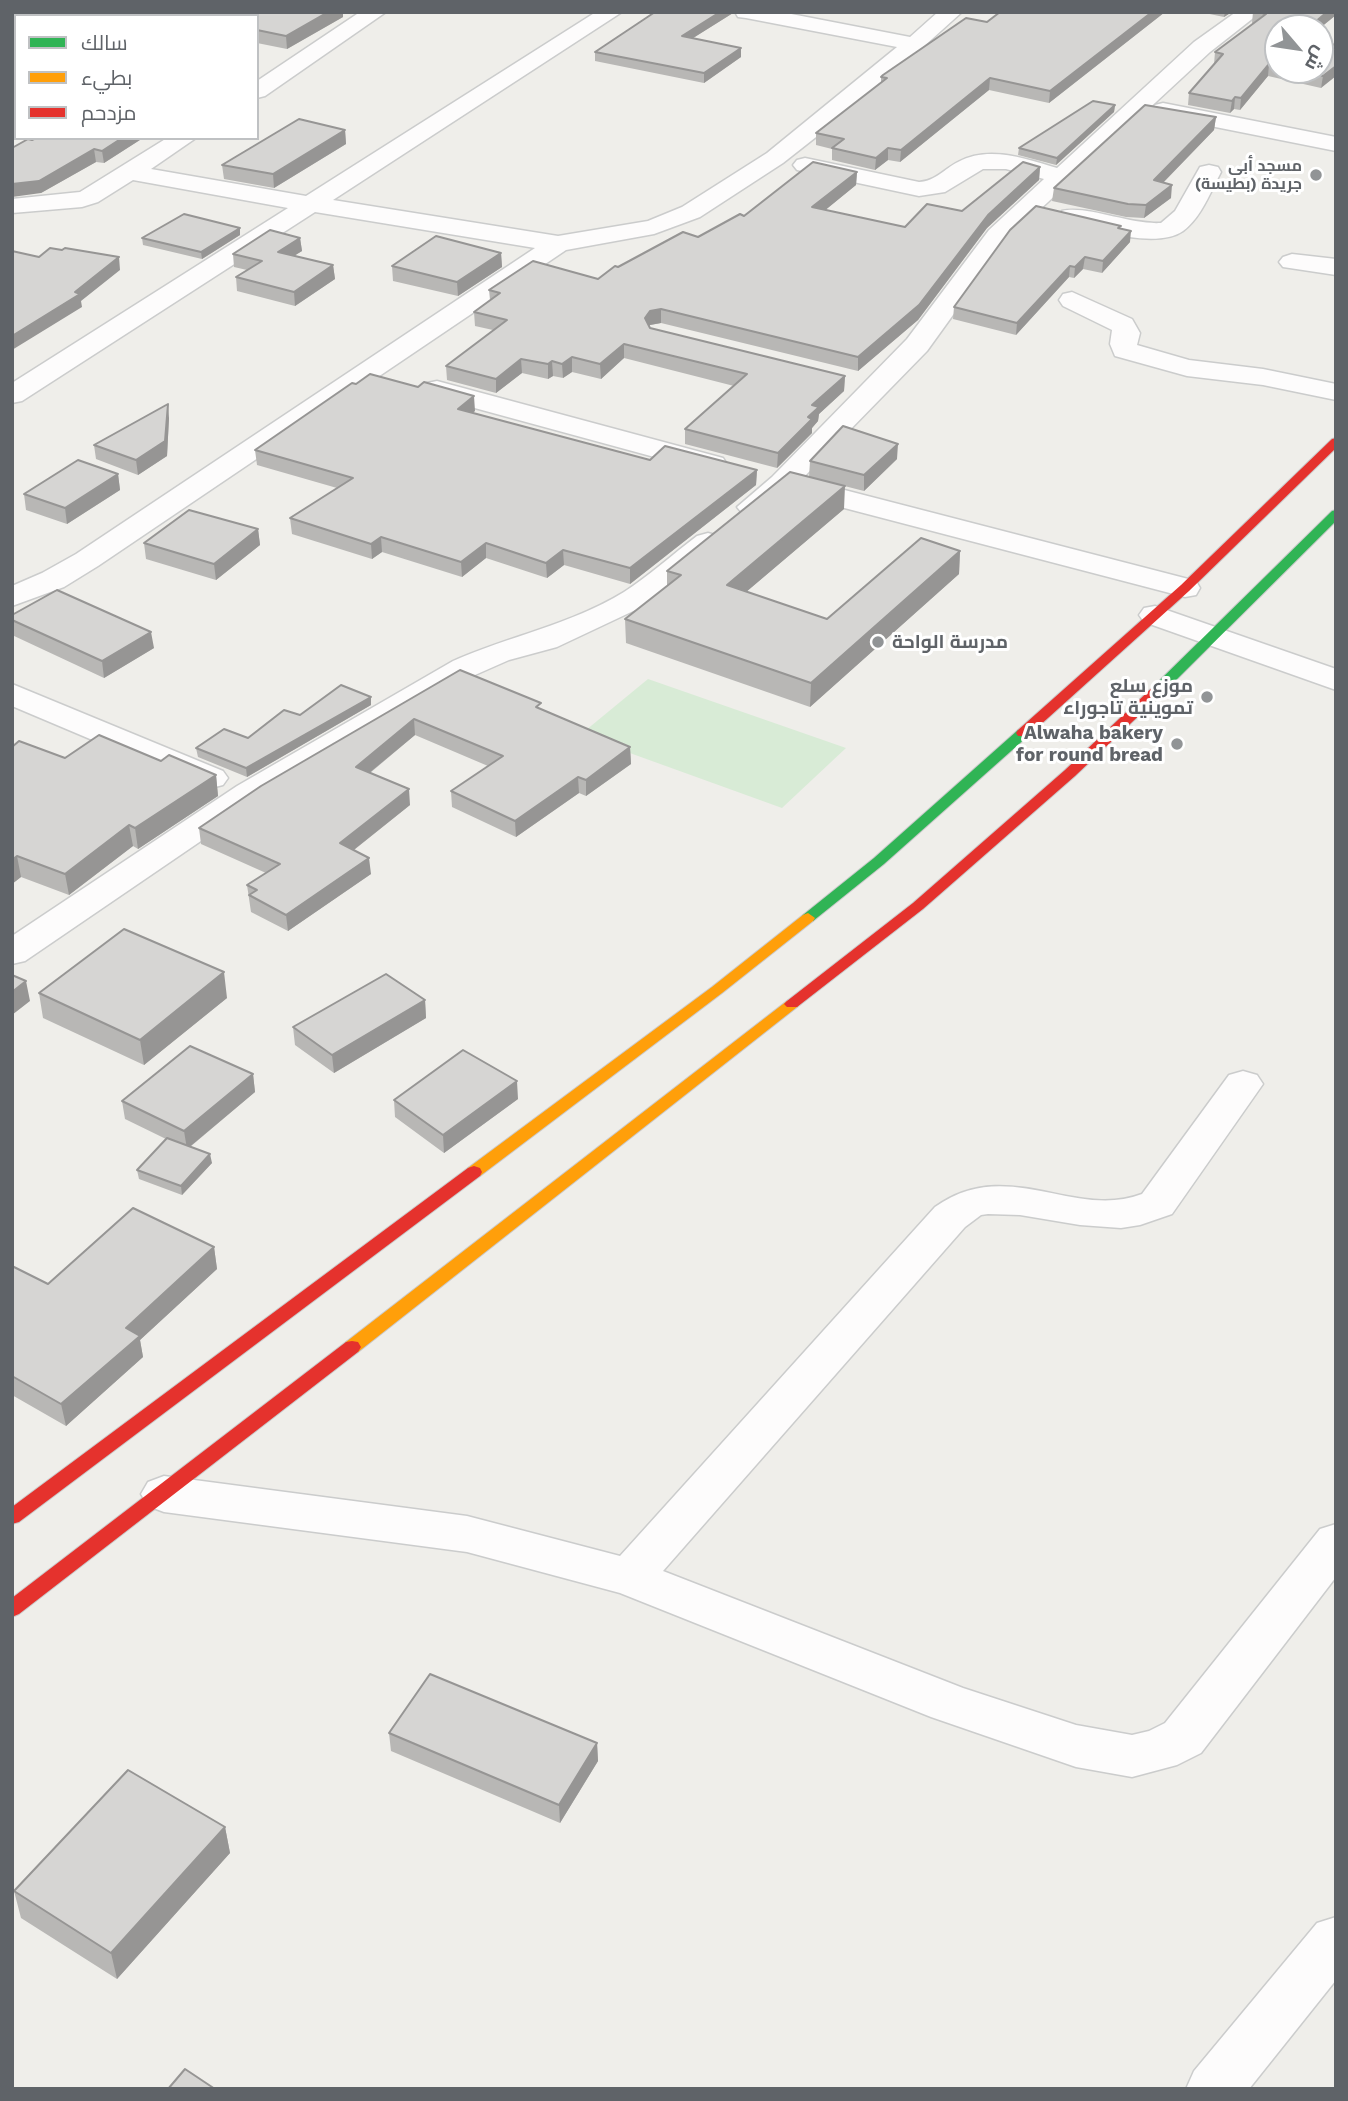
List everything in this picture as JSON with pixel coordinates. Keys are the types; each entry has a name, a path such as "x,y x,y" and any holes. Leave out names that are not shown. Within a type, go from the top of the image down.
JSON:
{"main road":[{"path":"12,1517 717,990 879,860 1185,588 1336,441"},
{"path":"12,1609 164,1494 918,906 1070,773 1213,637 1336,514"}],"street":[{"path":"259,90 376,12"},
{"path":"12,395 611,12"},
{"path":"746,12 914,44"},
{"path":"130,172 558,244 654,227 691,212 775,159 951,12"},
{"path":"12,953 249,793 464,668 498,653 546,639 635,598 667,576 760,477 862,384 917,345 998,235 1202,47 1250,12"},
{"path":"1139,105 1336,144"},
{"path":"12,206 73,202 103,190 181,140"},
{"path":"775,159 919,189 938,189 965,168 984,161 996,161 1063,177"},
{"path":"1030,207 1130,228 1154,231 1167,229 1181,218 1209,172"},
{"path":"12,597 53,580 98,552 558,244"},
{"path":"1292,262 1336,267"},
{"path":"1072,300 1123,325 1127,333 1123,344 1125,351 1139,356 1187,368 1263,377 1336,392"},
{"path":"437,389 1185,588"},
{"path":"1155,615 1336,680"},
{"path":"12,694 249,793"},
{"path":"629,1577 950,1217 969,1204 985,1200 1021,1200 1122,1215 1142,1212 1157,1204 1243,1084"},
{"path":"164,1494 467,1534 629,1577 948,1703 1076,1746 1132,1756 1159,1750 1183,1738 1336,1542"},
{"path":"1214,2089 1336,1940"}],"green space":[{"path":"648,679 846,748 782,808 580,735"}],"building":[{"path":"328,12 286,36 259,30 259,14 232,14"},
{"path":"655,12 720,12 682,36 741,48 704,73 595,52"},
{"path":"1000,12 1152,12 1050,91 990,78 901,150 888,148 876,158 832,148 844,139 816,133 887,78 881,77 883,75 966,18 987,22"},
{"path":"1258,12 1327,12 1325,14"},
{"path":"1264,15 1264,70 1241,98 1235,97 1232,101 1189,93 1223,54 1215,52"},
{"path":"1334,45 1336,45 1334,68"},
{"path":"1093,101 1115,105 1057,158 1019,148"},
{"path":"1145,105 1216,117 1154,180 1172,185 1146,205 1128,204 1054,188"},
{"path":"299,119 345,130 273,174 222,165"},
{"path":"26,140 119,140 102,151 94,149 39,181 12,184 12,148"},
{"path":"813,162 857,172 812,207 905,227 927,204 962,211 1023,162 1040,167 988,215 919,305 858,357 661,309 650,311 645,318 650,328 845,376 812,405 819,407 808,417 812,419 778,453 685,429 747,374 624,344 600,364 572,357 562,364 521,359 496,379 446,366 507,320 474,312 500,293 489,290 533,261 598,279 615,266 618,267 683,232 698,237 740,214 744,216"},
{"path":"1036,206 1121,226 1118,228 1131,231 1103,261 1085,257 1075,267 1070,266 1017,323 954,307 1010,230"},
{"path":"184,214 240,228 201,252 142,238"},
{"path":"270,230 300,238 278,252 333,265 294,292 236,277 262,261 233,254"},
{"path":"436,236 501,253 457,282 392,266"},
{"path":"50,248 119,257 75,292 80,294 12,336 12,251 39,257"},
{"path":"370,374 418,387 424,382 474,396 458,409 650,460 665,446 757,470 630,568 563,550 546,563 486,543 461,562 381,537 371,544 290,518 353,478 255,450 352,383 356,384"},
{"path":"168,404 165,441 136,460 94,445"},
{"path":"843,426 898,444 864,475 810,461"},
{"path":"78,460 118,474 65,508 24,494"},
{"path":"790,472 845,486 727,585 827,619 921,538 960,551 811,683 625,619 681,575 667,571"},
{"path":"189,510 258,529 214,564 144,543"},
{"path":"57,590 151,632 102,661 12,620 12,615"},
{"path":"460,670 541,703 536,707 630,747 586,780 578,777 515,821 451,791 503,756 414,719 356,767 409,789 340,843 369,858 286,915 249,895 257,890 247,885 280,864 199,828 261,786"},
{"path":"341,685 371,697 246,768 196,748 224,729 248,738 284,710 300,715"},
{"path":"99,735 161,761 169,755 216,775 135,828 129,825 65,874 17,856 12,860 12,747 19,741 65,758"},
{"path":"124,929 224,972 140,1040 39,993"},
{"path":"386,974 425,1000 332,1055 293,1027"},
{"path":"12,975 26,981 12,992"},
{"path":"190,1046 253,1074 184,1131 122,1101"},
{"path":"463,1050 517,1081 443,1135 394,1100"},
{"path":"167,1138 210,1154 181,1186 137,1170"},
{"path":"133,1208 214,1247 126,1328 140,1336 61,1404 12,1376 12,1266 48,1284"},
{"path":"430,1674 597,1743 559,1805 389,1733"},
{"path":"128,1770 225,1827 111,1953 14,1891"},
{"path":"185,2069 215,2089 168,2089"}],"traffic: fast":[{"path":"1161,687 1336,514"},
{"path":"808,918 879,861 1023,733"}],"traffic: slow":[{"path":"474,1172 717,990 808,918"},
{"path":"352,1347 792,1004"}],"traffic: jam":[{"path":"1023,733 1185,588 1336,441"},
{"path":"792,1004 918,906 1070,773 1161,687"},
{"path":"12,1517 474,1172"},
{"path":"12,1609 352,1347"}],"place":[{"name":"مسجد أبي جريدة (بطيسة)","path":"1316,175"},
{"name":"مدرسة الواحة","path":"878,642"},
{"name":"موزع سلع تموينية تاجوراء","path":"1207,697"},
{"name":"Alwaha bakery for round bread","path":"1177,744"}]}
